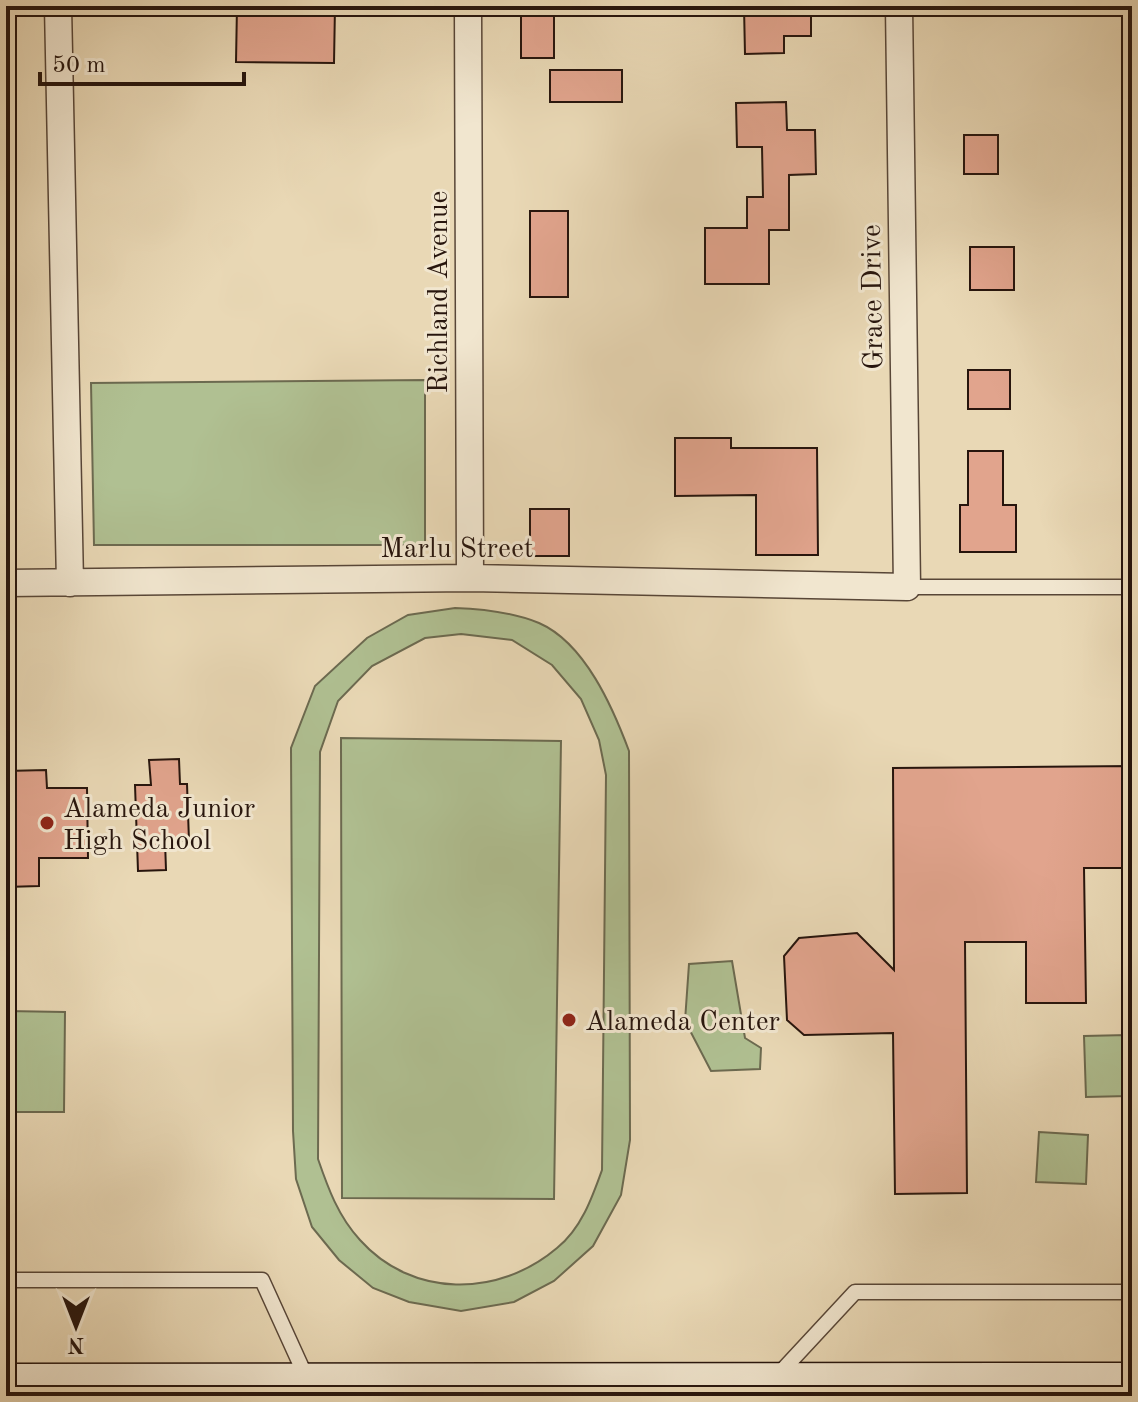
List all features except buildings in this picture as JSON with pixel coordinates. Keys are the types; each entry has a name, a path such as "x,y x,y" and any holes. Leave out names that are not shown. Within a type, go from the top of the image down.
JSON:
{"main road":[{"path":"6,1383 612,1389 772,1381 924,1389 1132,1382"}],"street":[{"path":"58,6 70,583"},
{"name":"Richland Avenue","path":"468,6 470,578"},
{"name":"Grace Drive","path":"899,6 907,587"},
{"name":"Marlu Street","path":"6,583 470,578 907,587"}],"lane":[{"path":"907,587 1132,587"},
{"path":"6,1280 262,1280 292,1387"},
{"path":"772,1381 855,1292 1132,1292"}],"green space":[{"path":"425,380 425,545 94,545 91,383"},
{"path":"455,608 487,610 529,619 555,632 570,645 595,678 629,751 630,1140 621,1195 593,1246 554,1281 514,1302 461,1311 409,1302 373,1288 339,1260 312,1227 296,1179 293,1131 291,748 315,686 367,638 408,615","holes":["461,634 512,640 552,665 581,699 599,740 606,775 602,1170 579,1222 557,1248 509,1276 482,1283 456,1284 430,1281 404,1273 381,1259 360,1240 340,1211 318,1159 320,752 338,701 372,666 425,638"]},
{"path":"341,738 561,741 554,1199 342,1198"},
{"path":"732,961 745,1038 761,1048 760,1069 711,1071 685,1021 689,964"},
{"path":"6,1011 65,1012 64,1112 6,1112"},
{"path":"1127,1035 1128,1096 1086,1097 1084,1036"},
{"path":"1039,1132 1088,1135 1086,1184 1036,1182"}],"place":[{"name":"Alameda Junior High School","path":"47,823"},
{"name":"Alameda Center","path":"569,1020"}]}
